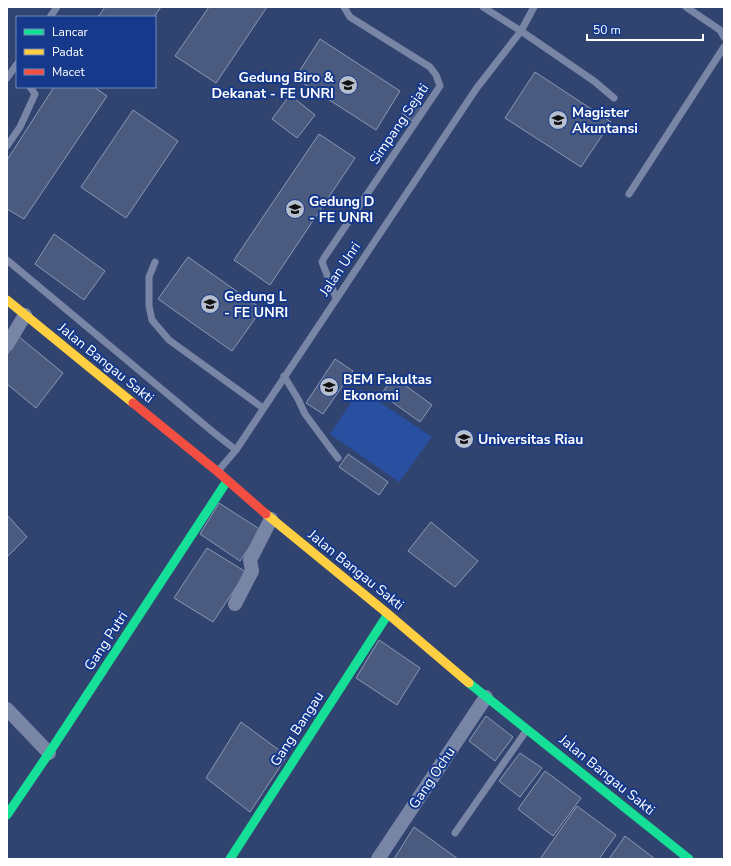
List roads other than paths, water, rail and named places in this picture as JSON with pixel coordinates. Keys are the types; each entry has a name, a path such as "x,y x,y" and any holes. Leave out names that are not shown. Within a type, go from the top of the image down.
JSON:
{"street":[{"name":"Jalan Bangau Sakti","path":"7,300 220,470 227,481 271,520 388,614 486,697 528,729 687,858"},
{"path":"7,345 25,315"},
{"name":"Gang Putri","path":"7,815 49,754 227,481"},
{"path":"235,604 252,570 250,560 271,520"},
{"name":"Gang Bangau","path":"230,859 388,614"},
{"name":"Gang Ochu","path":"378,859 486,697"},
{"path":"7,710 49,754"}],"lane":[{"path":"51,16 57,7"},
{"name":"Simpang Sejati","path":"336,298 322,262 440,86 436,75 430,66 350,17 344,7"},
{"path":"483,7 594,81 614,98"},
{"name":"Jalan Unri","path":"220,470 236,450 476,89 521,31 534,7"},
{"path":"686,7 720,30 724,37"},
{"path":"629,194 724,47"},
{"path":"7,78 16,66"},
{"path":"7,146 20,127 35,94 31,88"},
{"path":"7,260 212,432 236,450"},
{"path":"154,262 149,277 149,306 152,320 169,340 263,408"},
{"path":"284,376 305,414 338,458"},
{"path":"455,833 528,729"}],"place":[{"name":"Gedung Biro & Dekanat - FE UNRI","path":"348,85"},
{"name":"Magister Akuntansi","path":"558,120"},
{"name":"Gedung D - FE UNRI","path":"295,209"},
{"name":"Gedung L - FE UNRI","path":"210,304"},
{"name":"BEM Fakultas Ekonomi","path":"329,387"},
{"name":"Universitas Riau","path":"464,439"}]}
